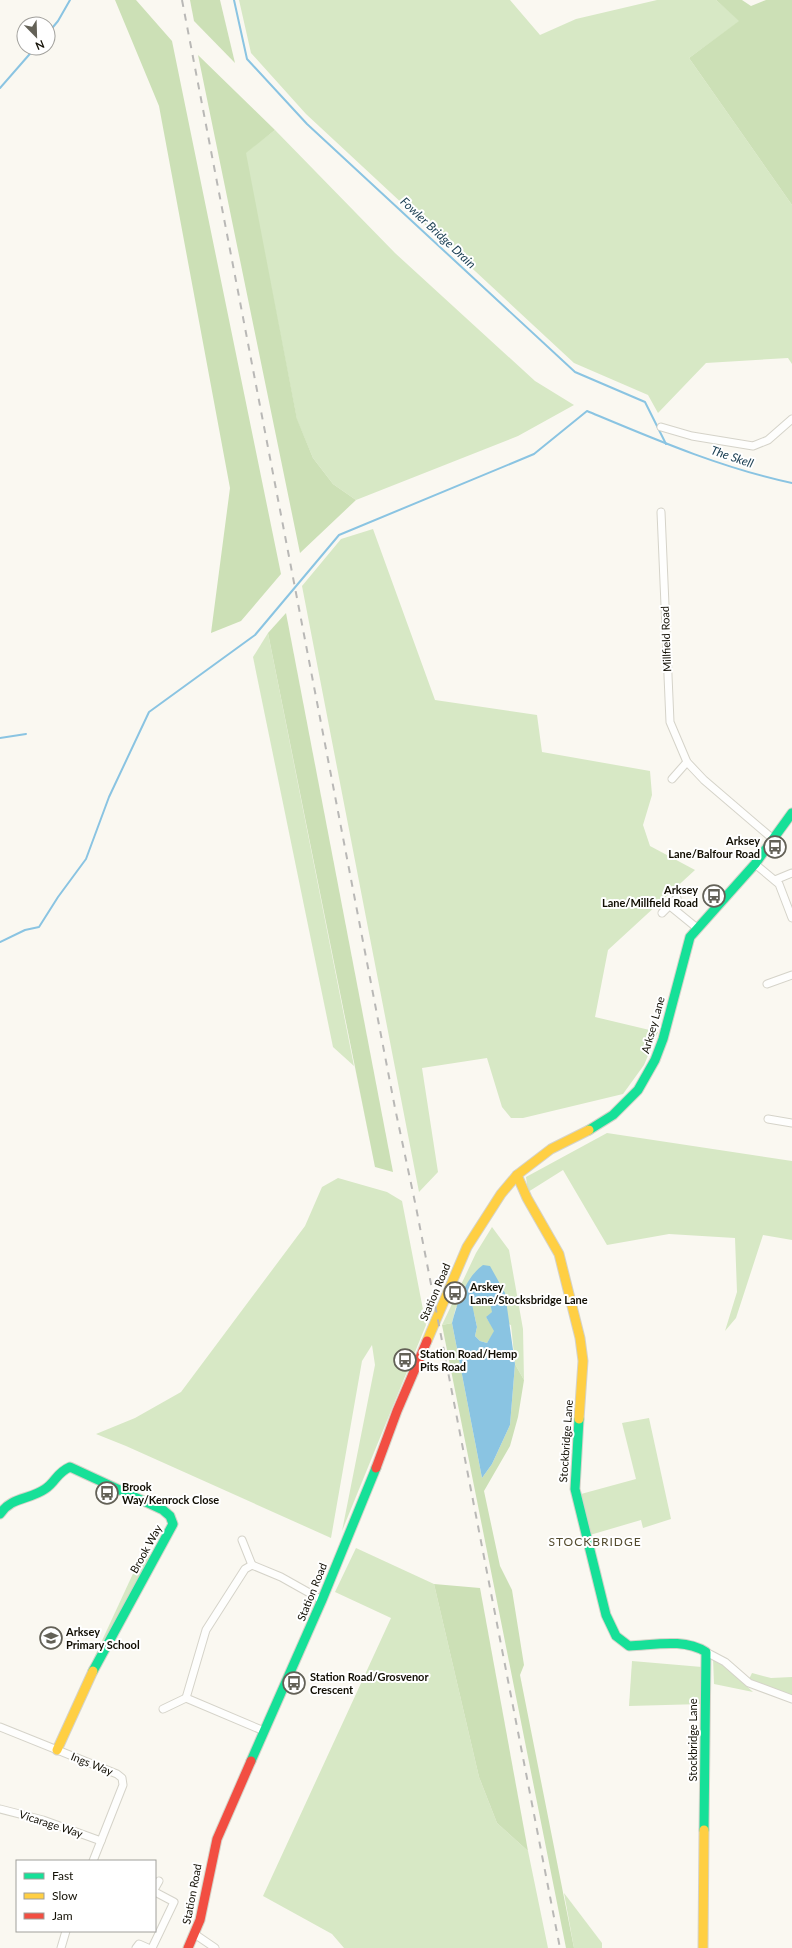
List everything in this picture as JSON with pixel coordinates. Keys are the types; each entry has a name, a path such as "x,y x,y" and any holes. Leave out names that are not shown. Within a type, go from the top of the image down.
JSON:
{"street":[{"path":"661,427 692,436 753,446 768,440 792,419"},
{"name":"Millfield Road","path":"661,512 668,716 687,762 704,780 773,839"},
{"path":"672,779 687,762"},
{"name":"Arksey Lane","path":"467,1247 501,1194 517,1176 551,1149 613,1116 638,1090 656,1060 663,1039 686,945 690,937 755,864 792,813"},
{"path":"755,864 779,884 792,918"},
{"path":"775,880 792,873"},
{"path":"662,913 677,898"},
{"path":"670,906 698,928"},
{"path":"767,984 792,975"},
{"path":"768,1119 792,1123"},
{"name":"Stockbridge Lane","path":"517,1176 527,1198 559,1254 580,1338 582,1361 575,1489 606,1616 616,1636 625,1644 630,1646 684,1643 696,1646 706,1652 704,1948"},
{"name":"Station Road","path":"188,1948 196,1935 203,1912 209,1872 217,1839 322,1600 367,1492 397,1411 467,1247"},
{"name":"Brook Way","path":"0,1514 2,1510 15,1499 46,1488 60,1471 70,1467 164,1510 170,1516 173,1524 96,1664 57,1750"},
{"path":"242,1540 252,1565 281,1577 322,1600"},
{"path":"163,1709 186,1698 209,1623 245,1570 252,1565"},
{"path":"706,1652 725,1662 749,1683 792,1699"},
{"path":"186,1698 264,1731"},
{"name":"Ings Way","path":"0,1727 117,1774 122,1778 123,1785 93,1860"},
{"name":"Vicarage Way","path":"0,1809 43,1820 101,1842"},
{"path":"152,1948 174,1902 156,1893"},
{"path":"61,1948 66,1932"},
{"path":"196,1935 215,1948"},
{"path":"136,1948 139,1944 148,1948"}],"green space":[{"path":"115,0 136,0 172,41 281,574 241,621 211,633 230,488 159,106"},
{"path":"190,0 220,0 235,63 194,21"},
{"path":"239,0 510,0 540,35 576,19 657,0 716,0 740,21 689,58 792,205 792,364 788,358 706,363 658,413 648,395 574,363 306,114 251,53"},
{"path":"716,0 742,0 751,6 766,0 792,0 792,205 689,58 739,21"},
{"path":"198,55 275,130 246,153 297,419 313,458 333,484 356,500 300,553"},
{"path":"275,130 395,253 535,381 574,405 518,436 356,500 333,484 313,458 297,420 245,153"},
{"path":"373,529 435,700 537,715 542,752 650,771 652,795 643,825 650,846 695,870 608,950 595,1017 658,1032 644,1065 623,1094 523,1118 511,1118 502,1107 487,1058 422,1068 438,1172 419,1192 302,586 341,539"},
{"path":"286,613 393,1172 375,1167 268,633"},
{"path":"268,633 354,1066 333,1047 253,657"},
{"path":"607,1133 792,1161 792,1240 763,1235 736,1318 725,1331 737,1292 735,1238 669,1234 607,1245 563,1170 528,1192 526,1177"},
{"path":"338,1178 387,1192 402,1201 426,1325 342,1531 375,1365 372,1345 362,1361 331,1538 96,1434 135,1418 181,1392 305,1226 322,1187"},
{"path":"492,1227 509,1250 523,1329 524,1380 515,1364 511,1325 456,1307 452,1323 442,1325 476,1253"},
{"path":"484,1299 490,1303 492,1312 486,1317 495,1331 487,1343 480,1341 475,1336 477,1327 472,1304 477,1300"},
{"path":"452,1323 482,1478 492,1464 510,1425 515,1364 524,1380 518,1417 510,1446 484,1491 500,1566 512,1590 524,1665 520,1675 574,1948 566,1948 442,1325"},
{"path":"649,1418 671,1519 643,1528 641,1520 590,1535 581,1494 636,1479 622,1423"},
{"path":"356,1548 434,1584 479,1777 497,1823 528,1851 548,1948 344,1948 332,1934 263,1896 391,1618 335,1592"},
{"path":"143,1552 151,1556 87,1673"},
{"path":"434,1584 480,1588 528,1851 497,1823 479,1777"},
{"path":"713,1658 728,1669 753,1692 714,1684"},
{"path":"632,1661 702,1667 702,1704 629,1706"},
{"path":"752,1673 771,1678 792,1677 792,1696 749,1679"},
{"path":"564,1893 602,1943 602,1948 574,1948"}],"water":[{"path":"483,1265 490,1266 505,1293 515,1364 510,1425 492,1464 482,1478 452,1323 463,1291 477,1270","holes":["484,1299 490,1303 492,1312 486,1317 494,1331 487,1343 480,1341 475,1336 477,1327 472,1304 477,1300"]}],"waterway":[{"name":"Fowler Bridge Drain","path":"56,23 70,0"},
{"name":"Fowler Bridge Drain","path":"234,0 247,59 307,124 575,372 645,402 666,444"},
{"name":"Fowler Bridge Drain","path":"0,88 28,56"},
{"name":"The Skell","path":"0,942 25,930 39,927 58,897 86,859 109,797 149,712 255,635 339,535 534,454 587,411 688,452 739,469 792,483"},
{"path":"0,738 26,734"}],"railway":[{"path":"182,0 395,1108 416,1207 560,1948"}],"traffic: fast":[{"path":"589,1130 613,1115 638,1090 655,1060 663,1039 690,937 755,864 792,813"},
{"path":"579,1419 575,1489 606,1615 616,1636 629,1646 669,1643 688,1645 706,1652 704,1830"},
{"path":"0,1514 9,1504 39,1493 45,1489 65,1469 70,1467 163,1510 170,1516 173,1524 93,1671"},
{"path":"251,1761 322,1600 376,1468"}],"traffic: slow":[{"path":"427,1341 467,1247 501,1194 517,1175 551,1149 589,1130"},
{"path":"517,1175 527,1198 559,1254 580,1338 583,1361 579,1419"},
{"path":"57,1750 93,1671"},
{"path":"703,1948 704,1830"}],"traffic: jam":[{"path":"376,1468 397,1411 427,1341"},
{"path":"188,1948 200,1920 217,1839 251,1761"}],"place":[{"name":"Arksey Lane/Balfour Road","path":"775,847"},
{"name":"Arksey Lane/Millfield Road","path":"714,896"},
{"name":"Arskey Lane/Stocksbridge Lane","path":"455,1293"},
{"name":"Station Road/Hemp Pits Road","path":"405,1360"},
{"name":"Brook Way/Kenrock Close","path":"107,1493"},
{"name":"Arksey Primary School","path":"51,1638"},
{"name":"Station Road/Grosvenor Crescent","path":"294,1683"}],"district":[{"name":"STOCKBRIDGE","path":"595,1542"}]}
